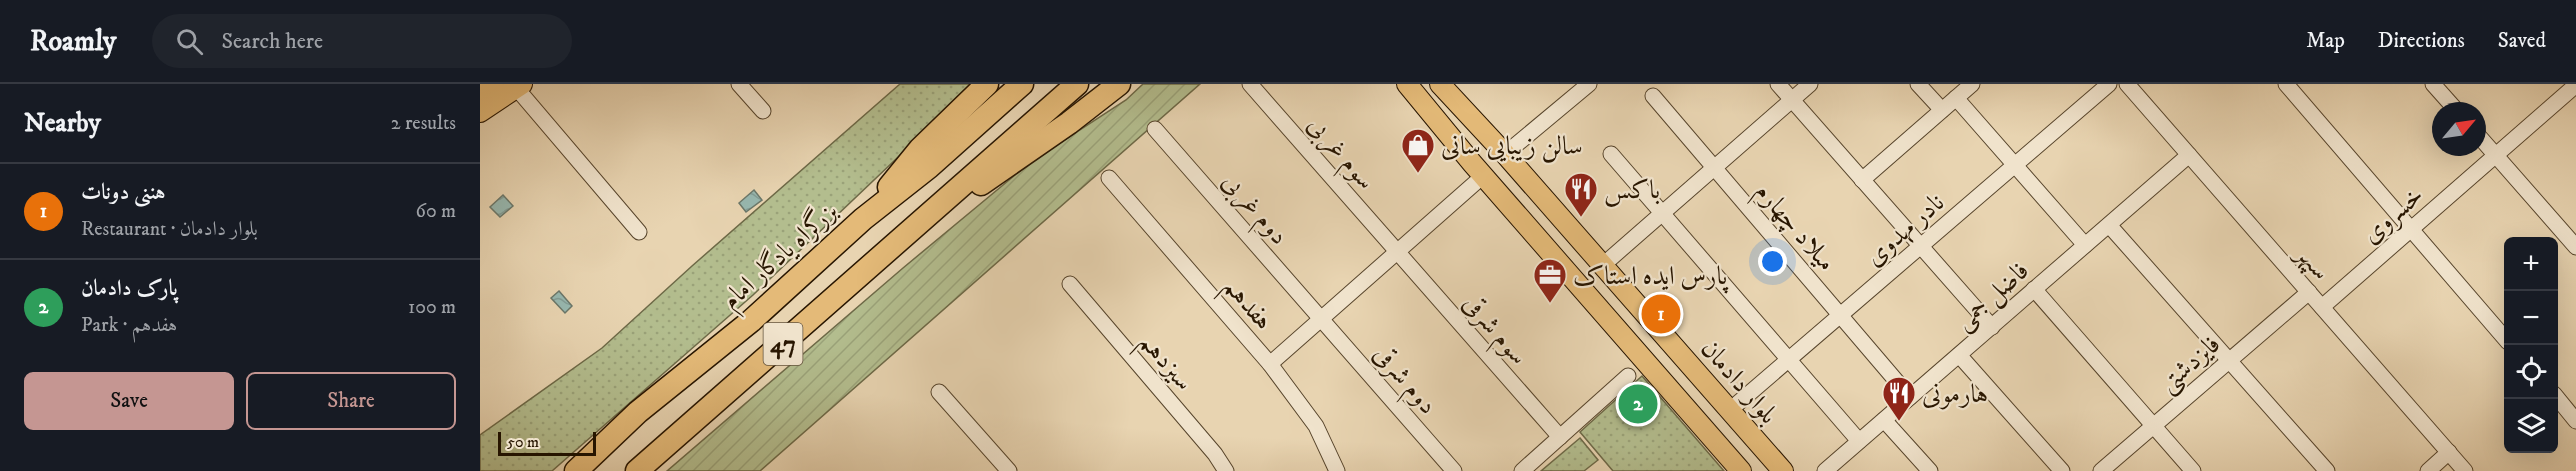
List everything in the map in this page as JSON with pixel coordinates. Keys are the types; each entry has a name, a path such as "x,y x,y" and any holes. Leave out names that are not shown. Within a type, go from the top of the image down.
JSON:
{"highway":[{"path":"863,219 920,149 987,84"},
{"name":"بزرگراه یادگار امام","path":"576,471 638,412 751,321 863,219 929,167 1022,84"},
{"name":"47","path":"637,471 929,217 1077,84"},
{"path":"929,217 1005,168 1119,84"}],"main road":[{"path":"480,92 494,84"},
{"path":"1407,84 1740,471"},
{"name":"بلوار دادمان","path":"1440,84 1505,154 1783,471"},
{"path":"480,112 517,85"}],"street":[{"path":"739,84 763,111"},
{"name":"سوم غربی","path":"1250,84 1397,252"},
{"path":"1505,154 1589,84"},
{"path":"1778,84 1992,327"},
{"path":"1603,265 1810,84"},
{"path":"1918,84 1942,110"},
{"path":"1862,180 1972,84"},
{"name":"نادر مهدوی","path":"1730,410 2109,84"},
{"path":"2286,84 2504,337"},
{"path":"2433,84 2449,102"},
{"path":"517,85 639,232"},
{"name":"خسروی","path":"2322,307 2576,85"},
{"name":"سپهر","path":"2133,86 2189,155 2465,471"},
{"name":"میلاد چهارم","path":"1653,96 1910,397"},
{"path":"1956,98 2085,245"},
{"name":"دوم غربی","path":"1155,129 1321,319"},
{"path":"2486,144 2576,247"},
{"path":"1611,154 1859,441"},
{"name":"فاضل جمی","path":"1825,471 2189,155"},
{"path":"1270,364 1484,176"},
{"name":"هفدهم","path":"1109,178 1270,364 1316,426 1337,471"},
{"path":"2109,225 2327,471"},
{"name":"سوم شرقی","path":"1397,252 1560,437"},
{"name":"سیزدهم","path":"1070,284 1215,454 1226,471"},
{"path":"2034,290 2193,471"},
{"name":"فایزدشتی","path":"2111,468 2154,426 2309,292"},
{"name":"دوم شرقی","path":"1321,319 1454,471"},
{"path":"1959,355 2062,471"},
{"path":"1521,471 1628,376"},
{"path":"939,392 1009,471"},
{"path":"2557,399 2576,421"},
{"path":"1884,420 1929,471"},
{"path":"2428,471 2449,453"}],"green space":[{"path":"900,84 975,84 753,295 552,471 480,471 480,435 602,348"},
{"path":"1143,84 1200,84 760,471 667,471 903,268 1032,161 1126,100"},
{"path":"1642,376 1724,471 1613,471 1580,432"},
{"path":"1580,438 1598,460 1584,471 1541,471"}],"water":[{"path":"754,190 762,200 746,212 739,203"},
{"path":"503,195 513,206 500,217 490,207"},
{"path":"559,291 572,306 565,313 551,298"}],"place":[{"name":"سالن زیبایی سانی","path":"1418,174"},
{"name":"باکس","path":"1581,218"},
{"name":"پارس ایده استاک","path":"1550,304"},
{"name":"هننی دونات","path":"1661,314"},
{"name":"پارک دادمان","path":"1638,404"},
{"name":"هارمونی","path":"1899,422"}]}
